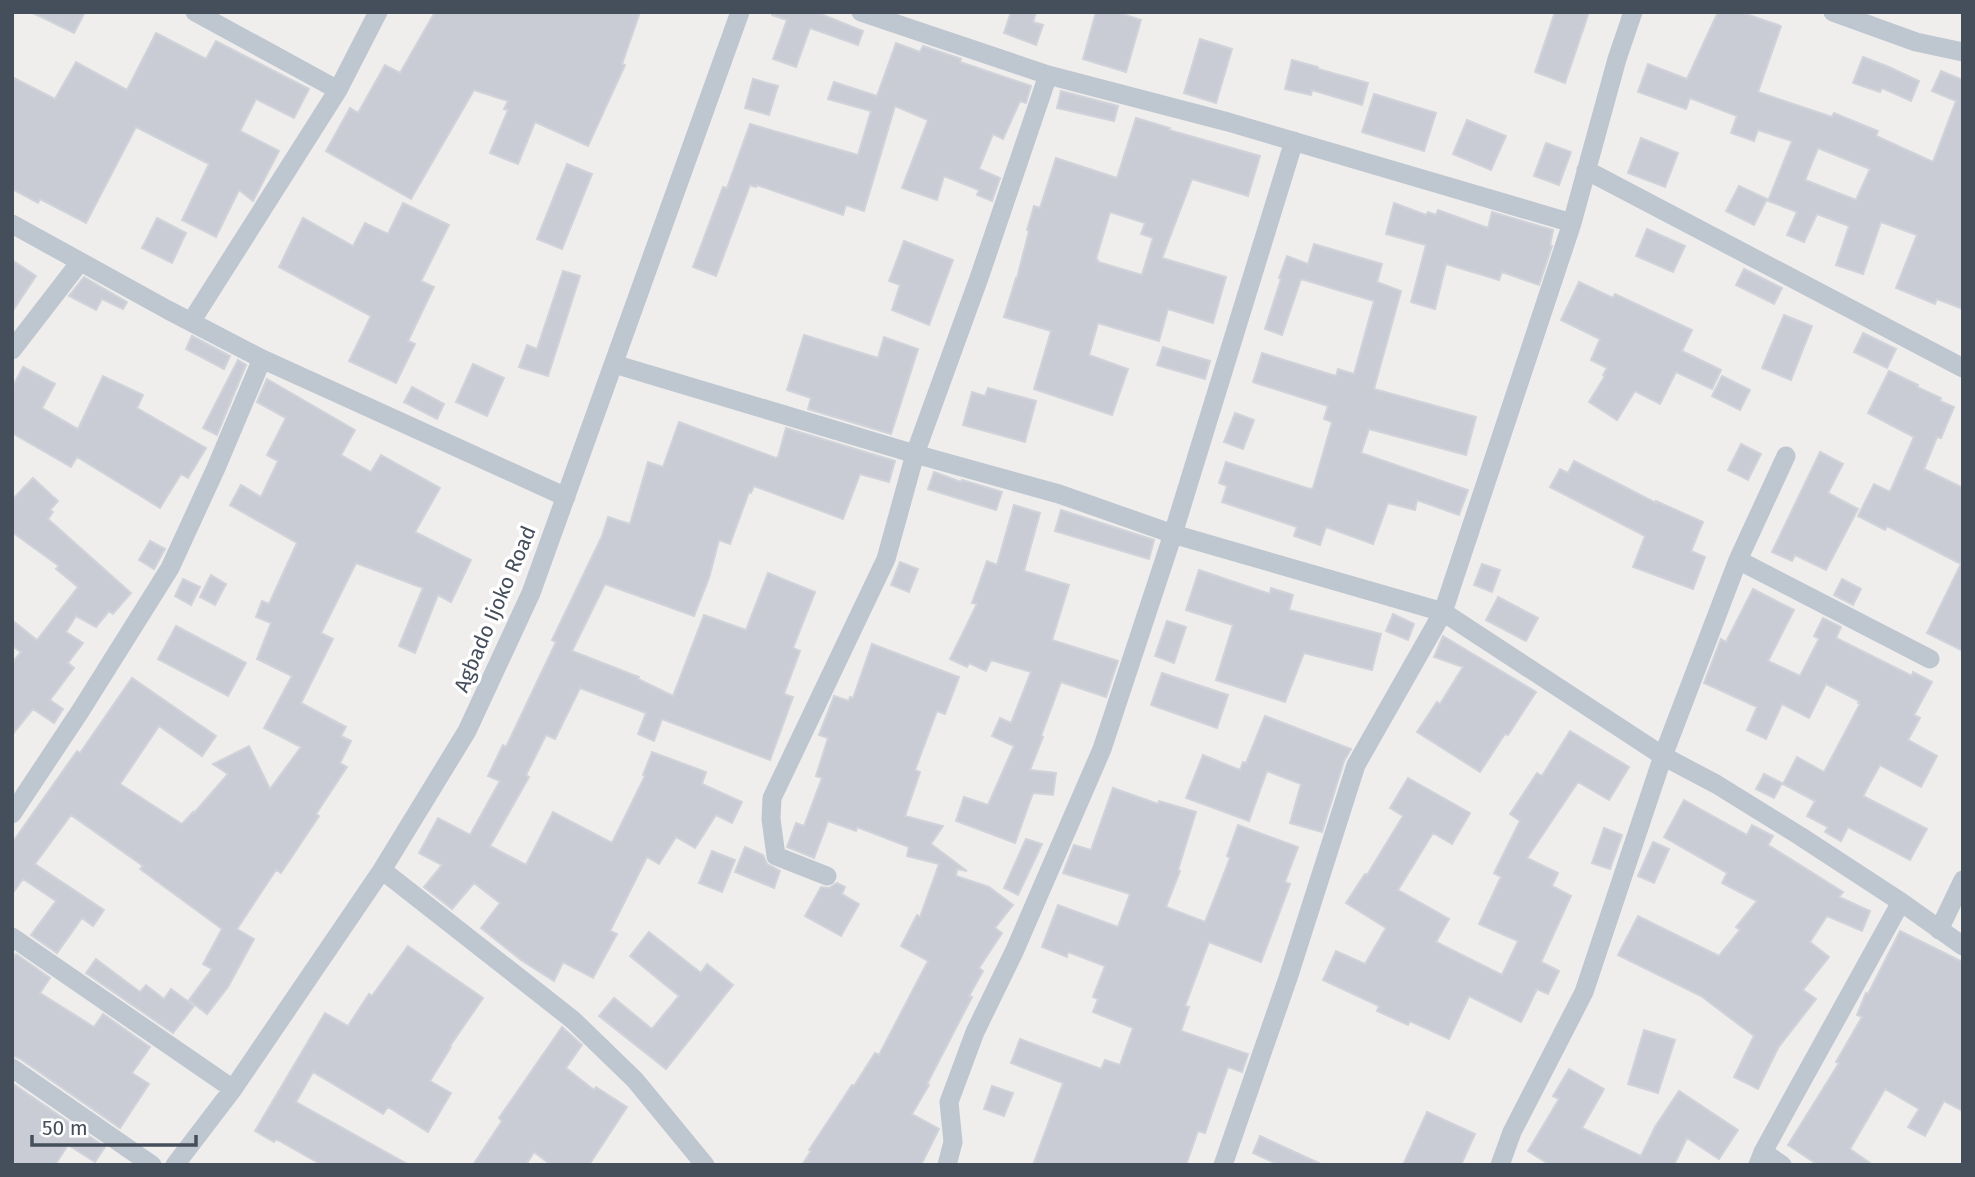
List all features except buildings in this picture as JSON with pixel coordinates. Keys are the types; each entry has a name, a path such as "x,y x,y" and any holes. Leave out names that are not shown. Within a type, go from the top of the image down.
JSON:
{"street":[{"path":"195,12 338,90"},
{"path":"191,322 338,90 378,12"},
{"name":"Agbado Ijoko Road","path":"175,1165 233,1089 382,870 467,731 531,593 740,12"},
{"path":"861,12 1048,75 1294,141 1572,223"},
{"path":"1223,1165 1288,978 1356,765 1443,612 1572,223 1633,12"},
{"path":"1833,12 1916,42 1963,52"},
{"path":"827,877 776,856 771,819 772,797 886,559 915,454 979,278 1048,75"},
{"path":"947,1165 953,1142 949,1102 953,1090 975,1031 1014,952 1102,749 1173,534 1294,141"},
{"path":"1586,170 1963,368"},
{"path":"12,224 262,359 566,497"},
{"path":"12,349 80,262"},
{"path":"12,814 170,568 262,359"},
{"path":"614,364 1059,494 1173,534 1443,612 1663,756 1737,797 1901,902 1963,946"},
{"path":"1500,1165 1512,1132 1584,992 1663,756 1738,560 1786,457"},
{"path":"1738,560 1930,659"},
{"path":"382,870 573,1020 635,1080 705,1165"},
{"path":"1939,930 1963,880"},
{"path":"1782,1165 1760,1158 1901,902"},
{"path":"12,937 233,1089"},
{"path":"12,1068 152,1165"}]}
